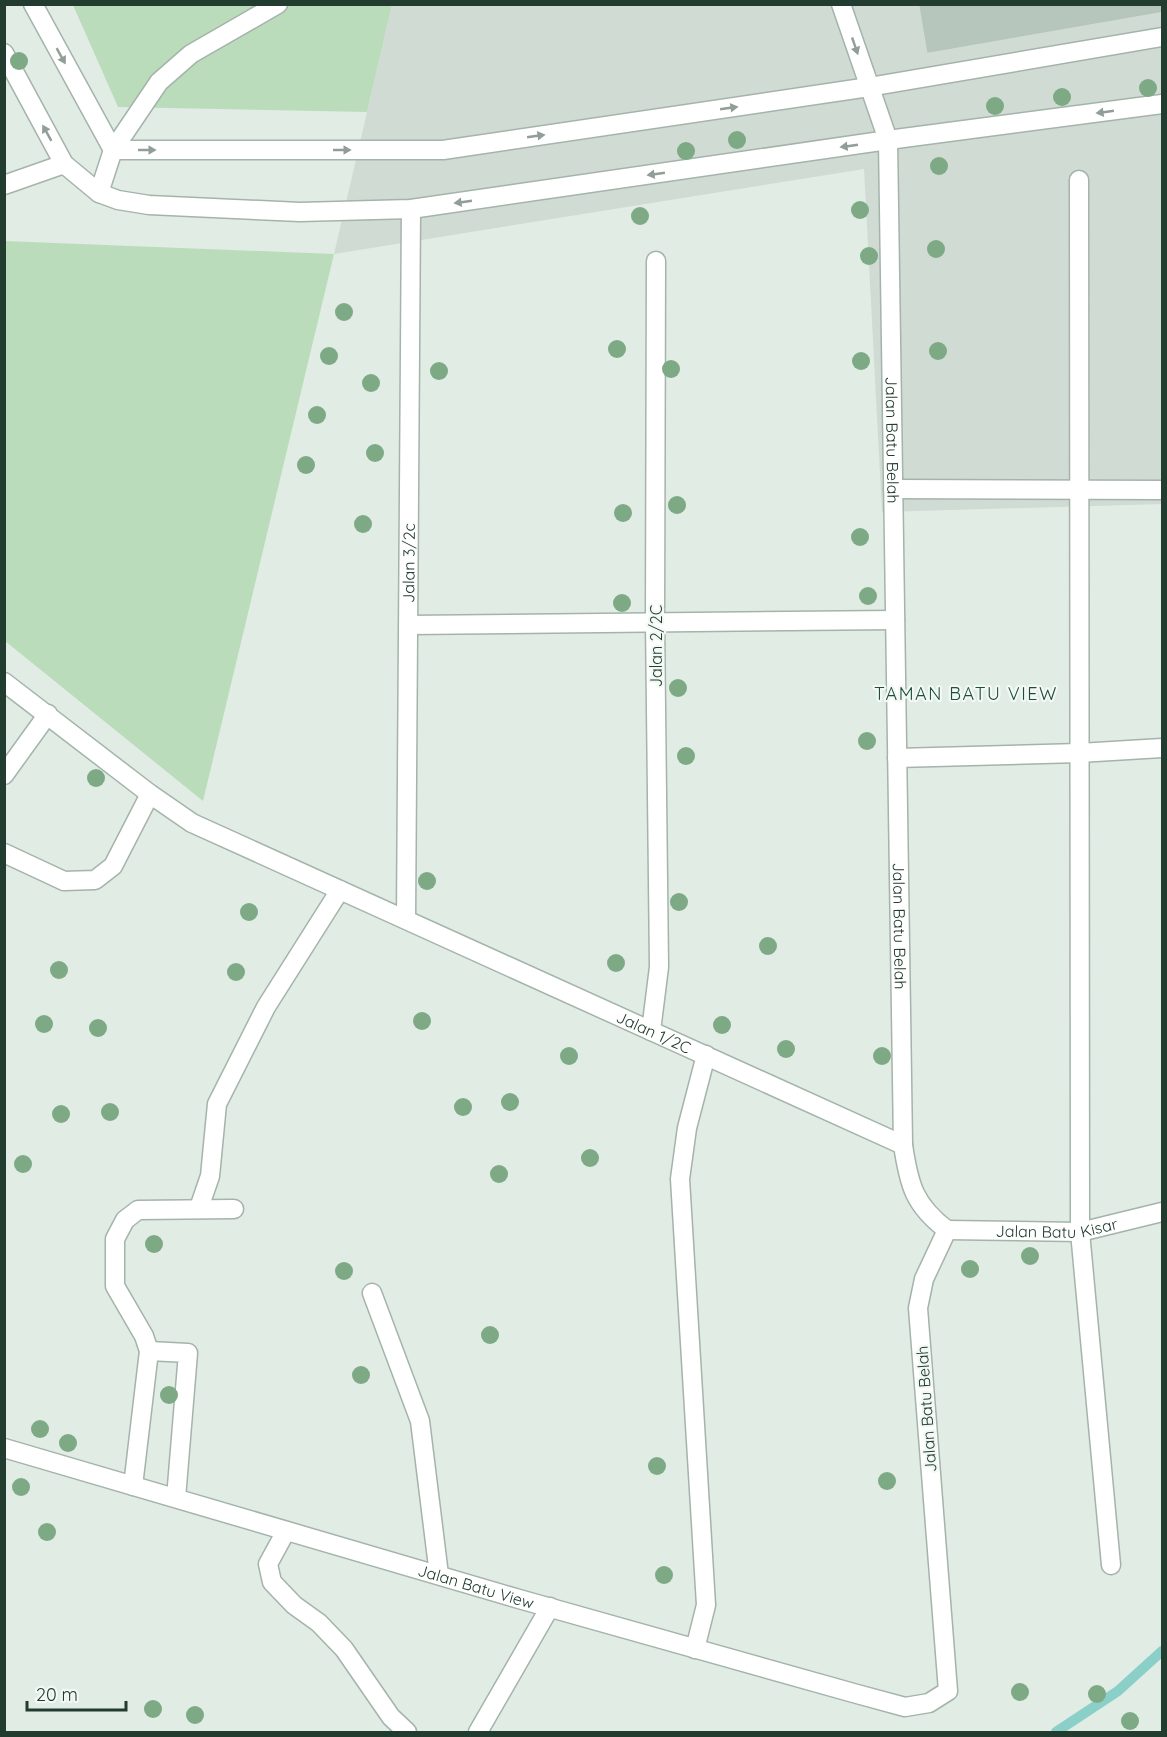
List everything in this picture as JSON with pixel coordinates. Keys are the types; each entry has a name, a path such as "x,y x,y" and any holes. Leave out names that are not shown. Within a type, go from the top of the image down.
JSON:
{"street":[{"path":"33,4 113,150"},
{"path":"99,193 113,150 159,82 191,54 278,4"},
{"name":"Jalan Batu Belah","path":"841,4 888,140 903,1145 907,1172 918,1201 933,1219 947,1230 924,1278 918,1308 948,1691"},
{"path":"113,150 443,150 869,87 1162,37"},
{"path":"4,53 64,164 99,193 118,200 149,205 300,212 411,209 888,140 1162,104"},
{"path":"4,185 64,164"},
{"path":"1079,180 1080,1232 1111,1565"},
{"name":"Jalan 3/2c","path":"406,919 411,209"},
{"name":"Jalan 2/2C","path":"651,1031 659,967 655,622 656,261"},
{"path":"893,489 1162,490"},
{"path":"409,625 895,620"},
{"name":"Jalan 1/2C","path":"4,682 150,794 192,823 903,1145"},
{"path":"4,775 48,714"},
{"path":"897,758 1080,753 1162,748"},
{"path":"4,853 64,881 95,880 113,866 150,794"},
{"path":"199,1208 210,1176 217,1104 266,1007 340,890"},
{"path":"695,1649 706,1605 680,1179 687,1128 706,1055"},
{"path":"133,1486 149,1351 144,1336 115,1286 115,1239 125,1220 138,1210 234,1209"},
{"name":"Jalan Batu Kisar","path":"947,1230 1080,1232 1162,1212"},
{"path":"372,1293 420,1421 439,1575"},
{"path":"149,1351 189,1353 176,1498"},
{"name":"Jalan Batu View","path":"4,1448 695,1649 905,1707 929,1703 948,1691"},
{"path":"286,1531 268,1564 272,1582 294,1605 319,1623 344,1649 391,1717 407,1732"},
{"path":"478,1732 550,1607"}],"shaded area":[{"path":"392,5 1162,5 1162,504 882,512 864,169 334,254"}],"green space":[{"path":"73,5 392,5 367,112 118,107"},
{"path":"5,241 334,254 203,801 5,641"}],"building":[{"path":"920,4 1162,4 1162,11 928,52"}],"waterway":[{"path":"1056,1732 1118,1691 1162,1651"}],"district":[{"name":"TAMAN BATU VIEW","path":"966,693"}]}
